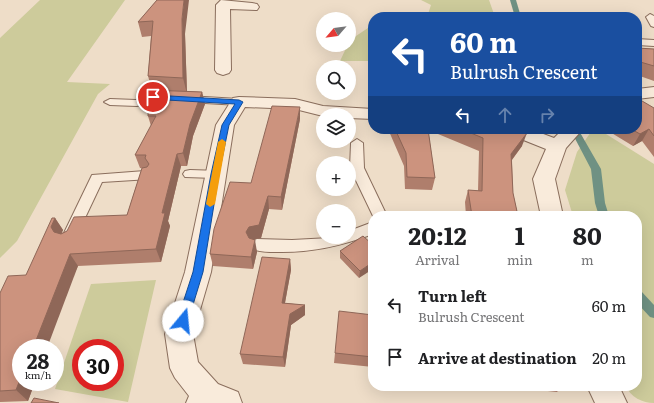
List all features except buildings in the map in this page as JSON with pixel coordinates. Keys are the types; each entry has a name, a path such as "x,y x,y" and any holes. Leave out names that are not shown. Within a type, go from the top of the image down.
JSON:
{"street":[{"path":"223,70 226,2 252,7"},
{"path":"212,401 185,368 179,334 209,241 215,174 226,125 239,102 295,104 323,111 363,115"},
{"path":"546,134 566,137 544,179 551,211"},
{"path":"605,391 612,403"}],"lane":[{"path":"642,42 654,43"},
{"path":"110,102 137,103 153,97 239,102"},
{"path":"357,143 357,168 378,211"},
{"path":"190,174 215,174"},
{"path":"68,239 97,178 145,176"},
{"path":"356,234 368,230"},
{"path":"257,245 297,248 322,244"}],"shaded area":[{"path":"40,0 125,0 67,82 110,84 98,94 17,241 0,258 0,38"},
{"path":"421,0 489,0 493,12 429,12 431,5"},
{"path":"368,28 368,61 340,60 344,52 356,52 356,36"},
{"path":"590,134 606,134 654,164 654,403 637,399 629,391 642,391 642,211 571,211 565,190 577,152"},
{"path":"156,280 128,402 64,391 64,363 72,339 72,391 124,391 124,339 72,339 91,284"}],"waterway":[{"path":"513,0 517,12"},
{"path":"577,134 596,169 600,203 602,211"},
{"path":"642,300 654,313"}],"slow traffic":[{"path":"210,204 222,142"}],"route":[{"path":"153,97 239,102 226,125 215,174 205,240 198,272 183,321"}]}
